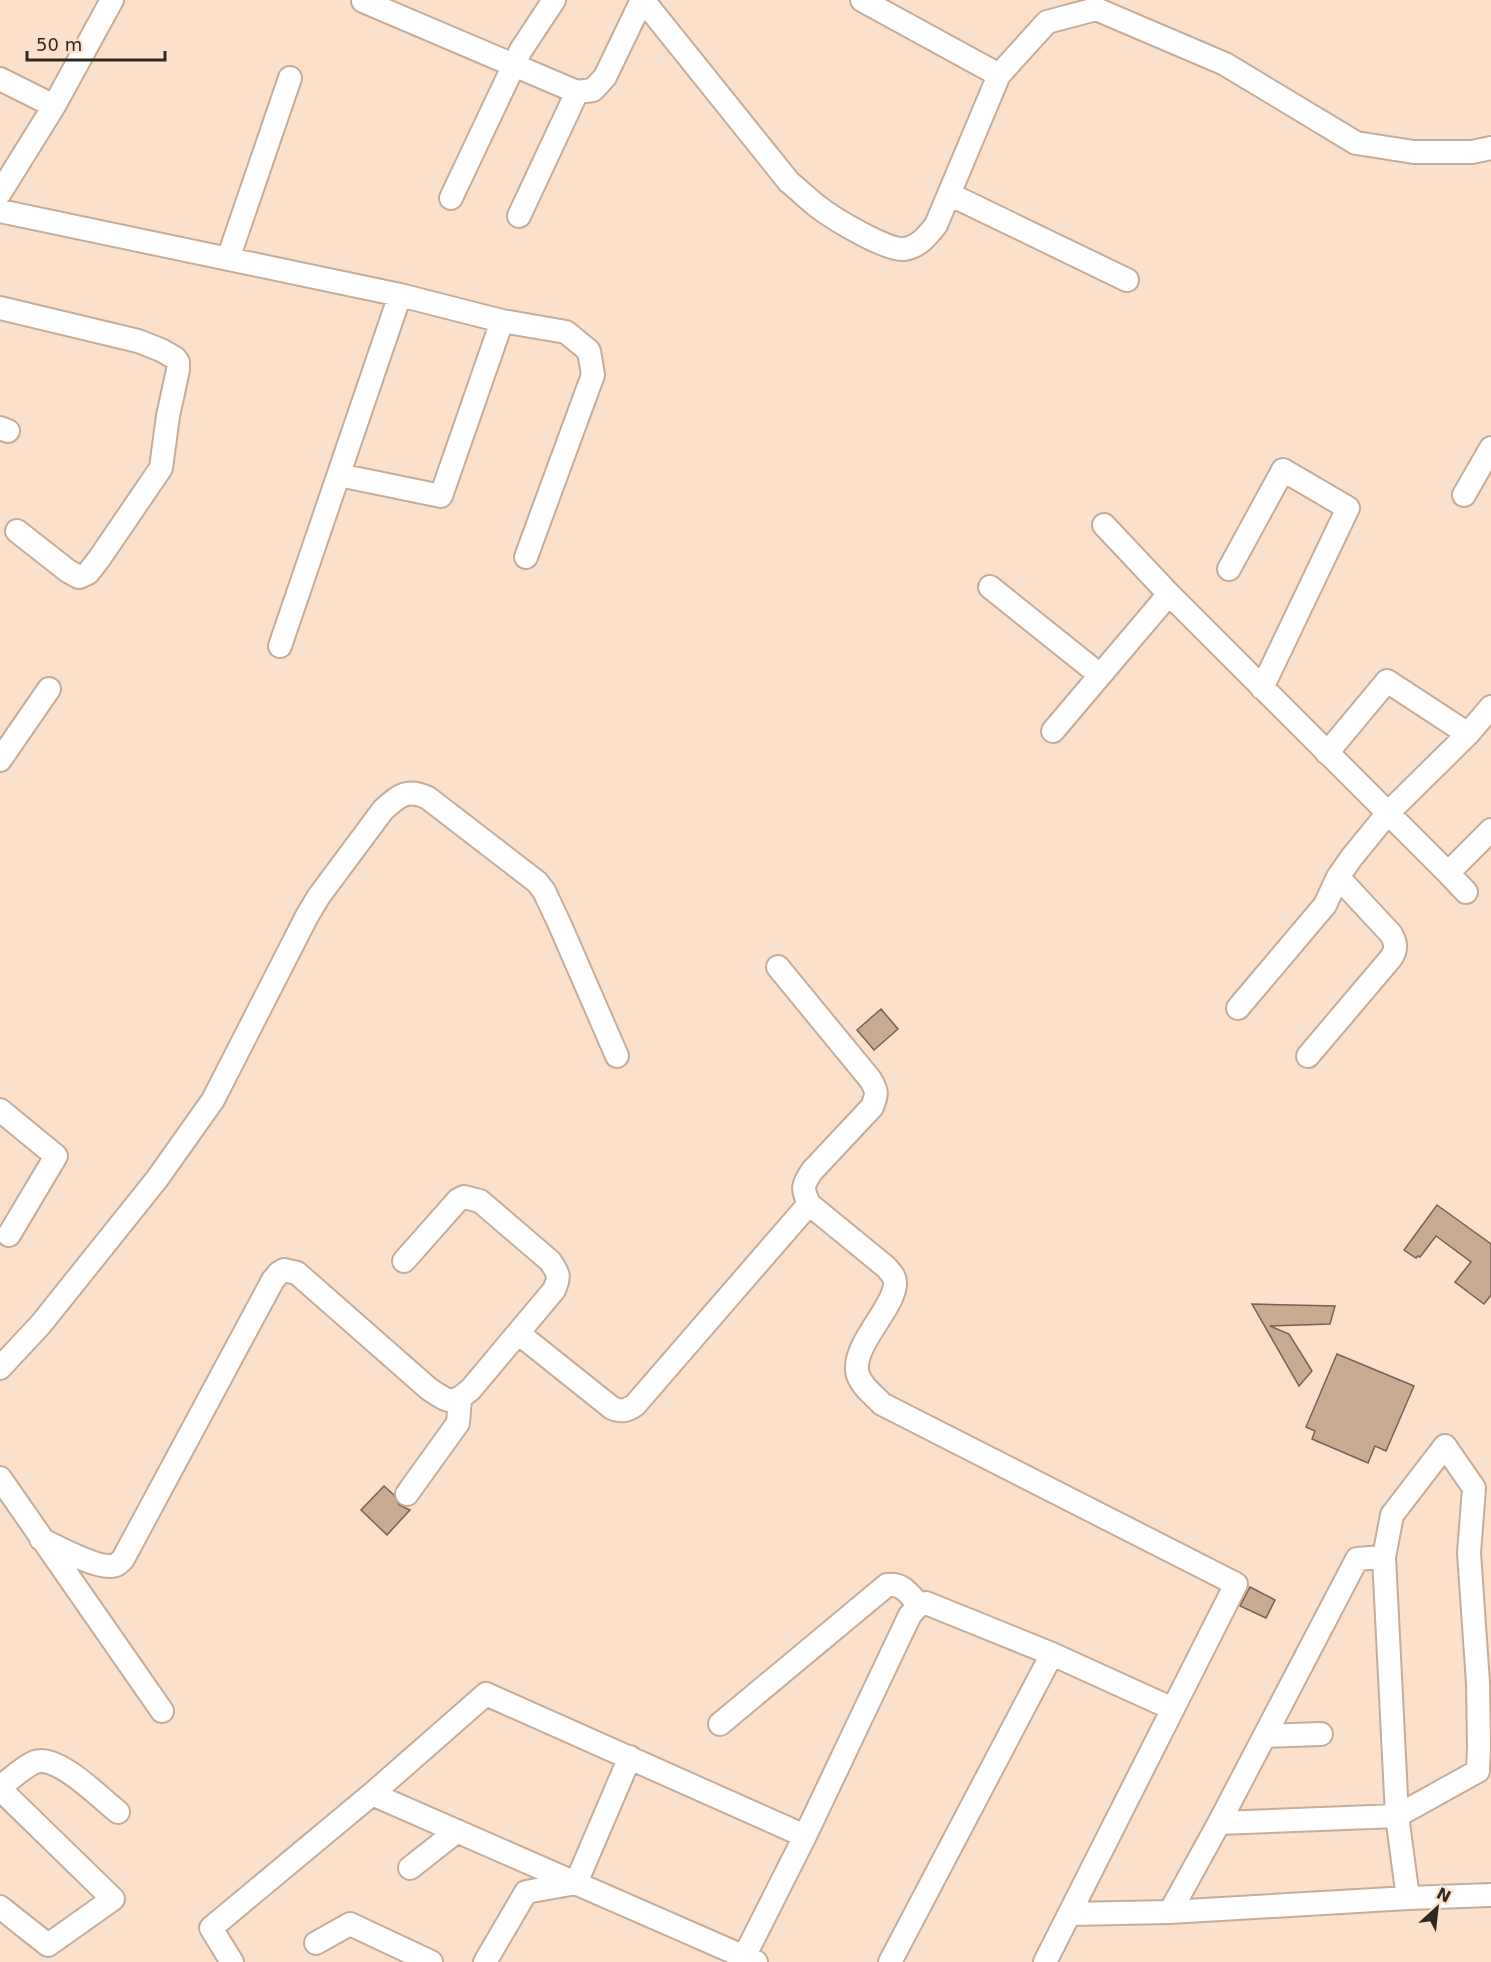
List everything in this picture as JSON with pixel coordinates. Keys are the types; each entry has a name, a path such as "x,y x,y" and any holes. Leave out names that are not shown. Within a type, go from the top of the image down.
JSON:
{"street":[{"path":"0,192 54,106 112,0"},
{"path":"451,198 520,50 554,0"},
{"path":"363,1 577,92 593,90 604,77 643,0 789,182 818,207 857,231 887,246 902,250 925,239 936,225 999,75 1047,22 1099,5 1225,64 1356,143 1414,152 1472,152 1491,148"},
{"path":"866,1 999,75"},
{"path":"228,259 290,78"},
{"path":"0,79 54,106"},
{"path":"519,216 577,92"},
{"path":"949,194 1127,280"},
{"path":"0,211 400,295 502,321 566,333 589,351 593,375 526,557"},
{"path":"280,646 400,295"},
{"path":"0,308 138,341 161,350 178,362 161,468 88,573 79,577 68,571 17,531"},
{"path":"339,476 441,496 502,321"},
{"path":"1464,495 1491,448"},
{"path":"1228,569 1283,470 1348,508 1262,688"},
{"path":"1104,525 1169,594 1466,892"},
{"path":"990,587 1100,675"},
{"path":"1053,731 1169,594"},
{"path":"1327,753 1387,681 1468,734"},
{"path":"0,760 49,689"},
{"path":"1238,1008 1325,905 1338,877 1352,856 1388,813 1468,734 1491,707"},
{"path":"0,1368 41,1324 158,1179 213,1100 319,896 383,810 396,798 408,793 429,798 537,882 544,891 617,1056"},
{"path":"1448,873 1491,830"},
{"path":"1308,1056 1396,950 1395,942 1390,934 1338,877"},
{"path":"778,967 877,1090 872,1107 812,1171 803,1190 809,1204 886,1267 896,1284 858,1360 858,1374 863,1384 882,1404 1236,1584 1045,1962"},
{"path":"0,1110 56,1156 3,1238"},
{"path":"41,1539 82,1558 111,1567 118,1565 273,1280 279,1273 285,1270 297,1273 429,1389 451,1401 459,1399 471,1389 554,1290 558,1280 558,1273 550,1261 480,1202 464,1197 458,1200 404,1261"},
{"path":"518,1333 612,1408 627,1411 635,1405 809,1204"},
{"path":"408,1494 458,1423 459,1399"},
{"path":"1219,1823 1397,1816 1484,1767 1479,1747 1484,1682 1469,1553 1474,1488 1446,1446 1392,1515 1384,1557 1397,1816 1408,1899"},
{"path":"0,1478 162,1712"},
{"path":"1170,1912 1357,1558 1384,1557"},
{"path":"720,1724 887,1585 903,1587 919,1605"},
{"path":"372,1794 750,1959 805,1836 910,1615 919,1605 932,1604 1052,1654 1173,1709"},
{"path":"891,1962 1052,1654"},
{"path":"232,1962 211,1928 372,1794 486,1694 805,1836"},
{"path":"1265,1736 1321,1734"},
{"path":"576,1883 630,1757"},
{"path":"0,1907 48,1945 113,1899 0,1788 35,1763 46,1760 60,1766 118,1812"},
{"path":"410,1868 458,1831"},
{"path":"485,1962 526,1892 576,1883"},
{"path":"1070,1914 1170,1912 1491,1895"},
{"path":"316,1943 350,1924 431,1962"}],"building":[{"path":"881,1009 898,1029 874,1050 857,1030"},
{"path":"1437,1205 1491,1244 1491,1295 1484,1304 1455,1282 1471,1262 1436,1236 1420,1257 1416,1258 1404,1250"},
{"path":"1252,1304 1335,1306 1330,1324 1270,1326 1289,1334 1312,1371 1299,1386"},
{"path":"1337,1354 1414,1386 1386,1451 1375,1446 1368,1463 1312,1439 1315,1431 1306,1427"},
{"path":"384,1486 394,1495 399,1505 410,1510 387,1535 361,1510"},
{"path":"1250,1587 1275,1600 1266,1618 1240,1606"}]}
